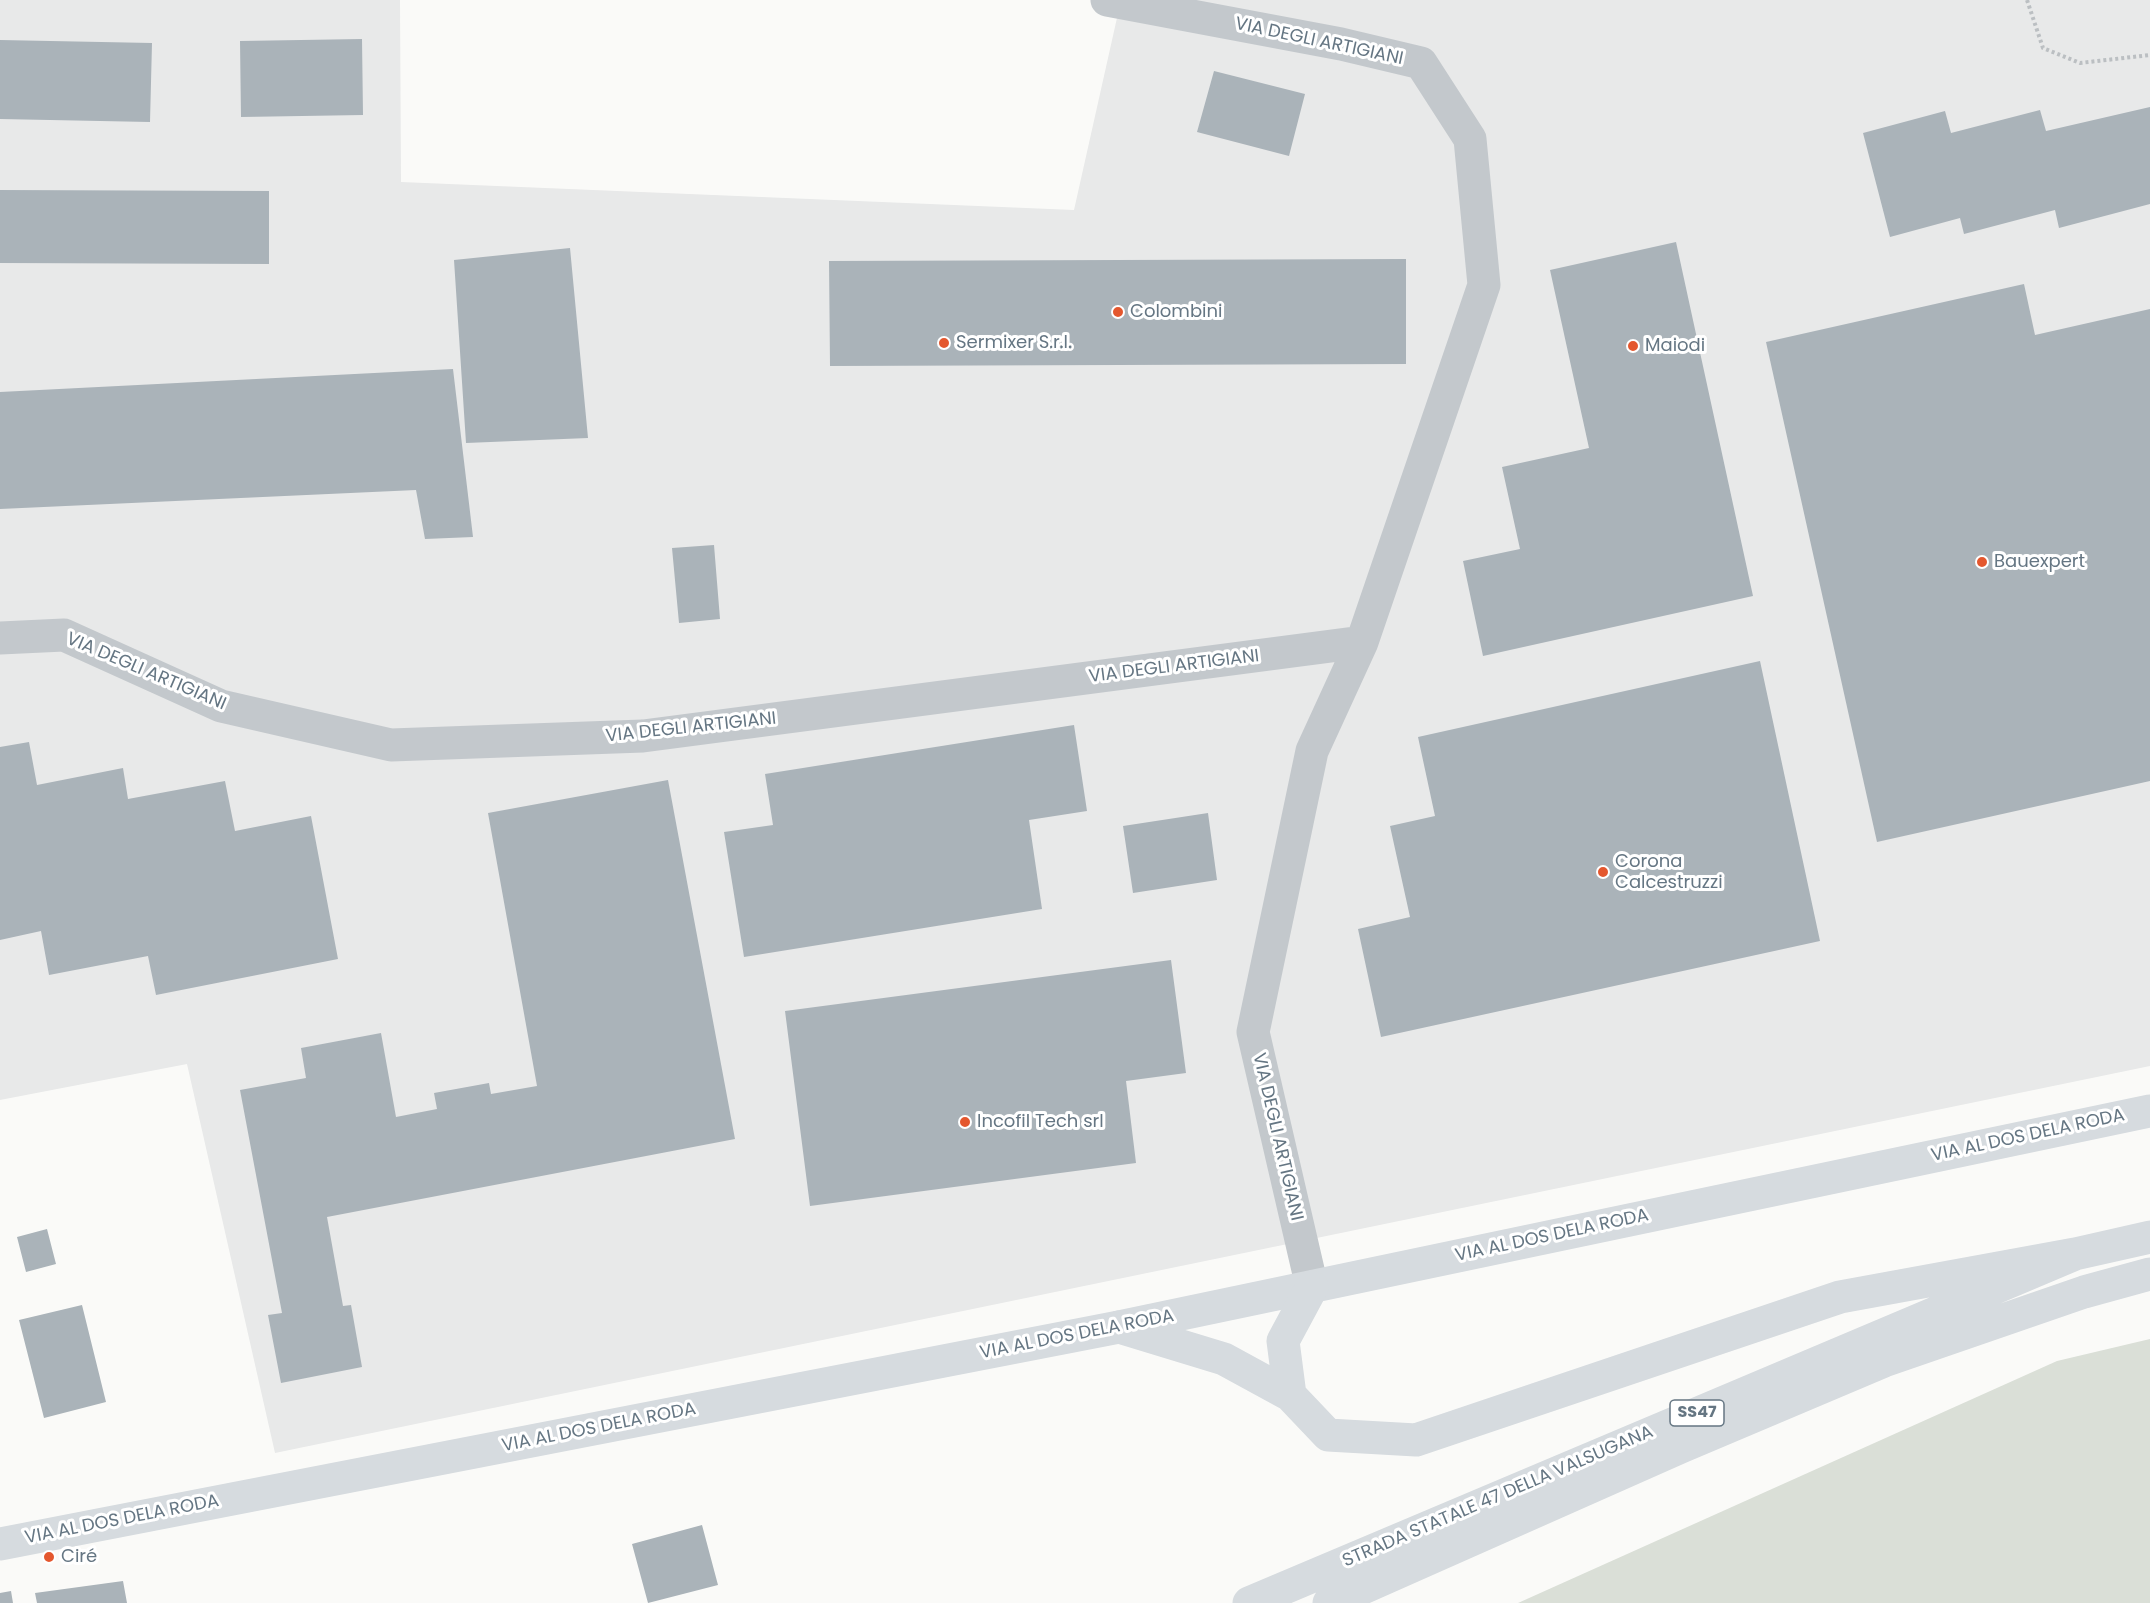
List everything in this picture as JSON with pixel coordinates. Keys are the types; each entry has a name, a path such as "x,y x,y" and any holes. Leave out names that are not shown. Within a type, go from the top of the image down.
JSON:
{"main road":[{"name":"VIA AL DOS DELA RODA","path":"0,1544 1119,1327 2150,1111"},
{"name":"STRADA STATALE 47 DELLA VALSUGANA","path":"1249,1603 2074,1254 2150,1237"},
{"path":"1119,1327 1224,1359 1290,1395 1328,1435 1416,1440 1840,1298 2074,1254"},
{"name":"STRADA STATALE 47 DELLA VALSUGANA","path":"1329,1603 1681,1447 1884,1361 2084,1292 2150,1274"},
{"path":"1290,1395 1283,1341 1312,1287"}],"street":[{"name":"VIA DEGLI ARTIGIANI","path":"1107,0 1341,44 1421,63 1470,139 1485,285 1362,642 1312,750 1253,1032 1312,1287"},
{"name":"VIA DEGLI ARTIGIANI","path":"0,638 64,635 221,706 391,745 643,736 1362,642"}],"path":[{"path":"2027,0 2043,48 2080,63 2150,55"}],"shaded area":[{"path":"0,0 400,0 401,182 1074,210 1121,0 2150,0 2150,1066 275,1453 187,1064 0,1100"},
{"path":"2150,1339 2150,1603 1518,1603 2057,1361"}],"building":[{"path":"362,39 363,115 241,117 240,41"},
{"path":"0,40 152,43 150,122 0,119"},
{"path":"1214,71 1305,94 1289,156 1197,132"},
{"path":"2150,107 2150,204 2059,228 2055,210 1964,234 1960,218 1890,237 1863,133 1945,111 1951,133 2040,110 2046,131"},
{"path":"0,190 269,191 269,264 0,263"},
{"path":"1676,242 1753,596 1483,656 1463,561 1520,549 1502,467 1589,448 1550,270"},
{"path":"570,248 588,438 466,443 454,260"},
{"name":"Colombini","path":"1406,259 1406,364 830,366 829,261"},
{"name":"Bauexpert","path":"2024,284 2035,335 2150,309 2150,781 1877,842 1766,342"},
{"path":"453,369 473,537 425,539 416,490 0,509 0,392"},
{"path":"714,545 720,619 679,623 672,548"},
{"name":"Corona Calcestruzzi","path":"1760,661 1820,941 1381,1037 1358,929 1410,917 1390,826 1435,816 1418,737"},
{"path":"1074,725 1087,811 1029,820 1042,909 744,957 724,832 773,825 765,774"},
{"path":"29,742 37,785 123,768 128,799 225,781 235,831 311,816 338,959 156,995 148,956 49,975 41,931 0,940 0,747"},
{"path":"668,780 735,1139 327,1217 343,1306 351,1305 362,1367 281,1383 268,1315 282,1313 240,1090 306,1078 301,1048 381,1033 396,1117 437,1109 434,1093 489,1083 491,1094 537,1086 488,813"},
{"path":"1208,813 1217,880 1133,893 1123,826"},
{"name":"Incofil Tech srl","path":"1171,960 1186,1073 1126,1081 1136,1163 810,1206 785,1011"},
{"path":"47,1229 56,1264 26,1272 17,1237"},
{"path":"82,1305 106,1402 44,1418 19,1320"},
{"path":"702,1525 718,1585 648,1603 632,1544"},
{"path":"123,1581 127,1603 37,1603 35,1593"},
{"path":"11,1591 13,1603 0,1603 0,1593"}],"place":[{"name":"Colombini","path":"1118,312"},
{"name":"Sermixer S.r.l.","path":"944,343"},
{"name":"Maiodi","path":"1633,346"},
{"name":"Bauexpert","path":"1982,562"},
{"name":"Corona Calcestruzzi","path":"1603,872"},
{"name":"Incofil Tech srl","path":"965,1122"},
{"name":"Ciré","path":"49,1557"}]}
